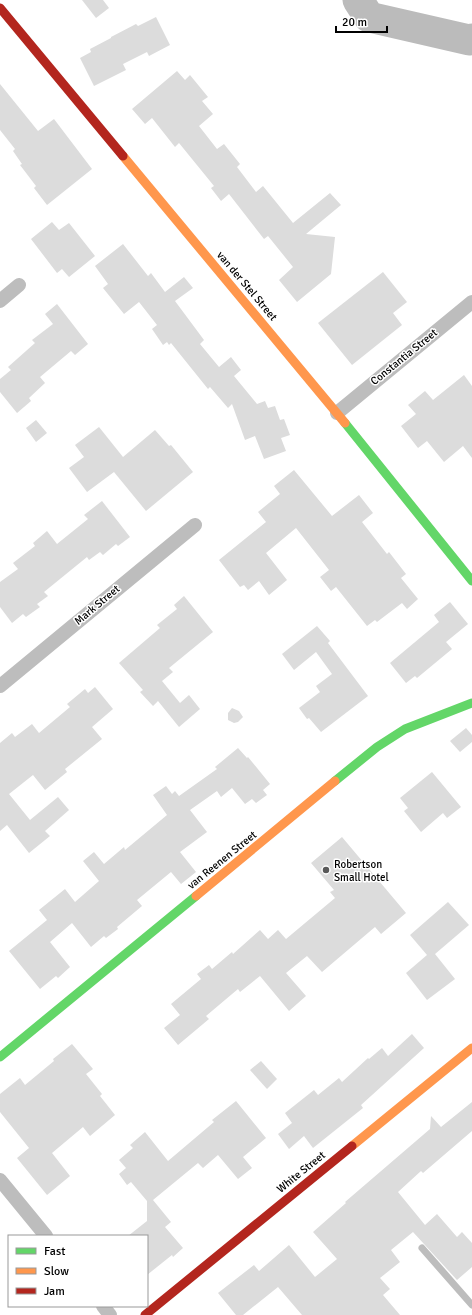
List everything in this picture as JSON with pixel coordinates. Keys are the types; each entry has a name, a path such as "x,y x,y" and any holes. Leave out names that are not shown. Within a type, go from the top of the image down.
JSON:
{"street":[{"name":"van der Stel Street","path":"0,8 337,413 472,582"},
{"path":"0,301 19,285"},
{"name":"Constantia Street","path":"337,413 472,302"},
{"name":"Mark Street","path":"0,686 195,525"},
{"name":"van Reenen Street","path":"0,1057 377,747 405,729 472,703"},
{"name":"White Street","path":"145,1315 472,1048"},
{"path":"0,1180 45,1235"},
{"path":"104,1307 110,1315"}],"lane":[{"path":"422,1248 472,1306"}],"building":[{"path":"82,0 103,0 109,8 96,18"},
{"path":"156,17 170,45 149,56 147,52 123,64 126,70 94,86 80,58 91,52 90,49 111,37 136,24 138,26"},
{"path":"177,71 185,80 190,75 208,97 202,101 213,114 199,126 217,149 224,144 240,164 237,167 256,192 263,186 293,223 330,193 341,205 306,234 335,237 331,274 297,302 279,280 293,267 268,236 264,239 229,194 221,201 211,188 214,186 179,143 175,147 152,118 145,124 132,109"},
{"path":"0,84 38,131 54,119 92,169 47,205 34,188 36,186 20,165 22,164 13,151 15,149 0,130"},
{"path":"52,222 59,230 69,223 95,256 69,277 62,269 57,273 31,239"},
{"path":"123,244 148,276 151,273 165,292 184,277 193,288 175,301 204,340 200,344 219,367 231,357 241,370 234,376 257,404 265,401 268,408 275,406 280,420 284,419 290,435 281,438 286,451 264,459 255,436 245,440 232,404 228,408 210,387 208,389 171,343 169,345 167,342 163,345 152,329 157,325 139,302 124,314 103,288 108,284 95,266"},
{"path":"383,272 407,302 393,313 402,325 352,365 318,323"},
{"path":"57,304 88,344 75,355 71,351 40,377 45,383 29,398 31,401 17,413 0,392 0,379 11,370 8,367 35,343 32,340 53,324 45,314"},
{"path":"464,375 472,386 472,458 463,446 444,462 427,441 418,448 401,426 416,414 408,405 425,391 433,400"},
{"path":"36,420 47,433 36,442 26,428"},
{"path":"99,427 123,457 155,430 169,446 171,445 193,472 146,511 114,472 87,492 69,468 84,457 75,445"},
{"path":"294,470 332,516 359,495 373,513 362,522 387,554 389,552 406,574 401,578 418,599 407,609 402,603 377,622 375,620 367,626 336,587 331,591 320,577 329,570 296,528 266,553 287,580 269,595 259,581 248,590 244,585 240,587 219,560 266,522 258,512 280,494 274,486"},
{"path":"102,501 130,537 118,546 116,544 103,555 100,552 89,560 87,557 44,592 48,596 37,604 40,607 26,617 23,614 12,623 0,607 0,582 18,569 13,563 35,546 33,543 47,531 57,544 88,519 84,515"},
{"path":"184,596 213,632 169,668 173,672 162,681 180,703 189,695 200,709 179,727 158,701 153,706 140,692 143,690 119,663 160,628 157,625 177,609 174,605"},
{"path":"450,602 468,624 446,642 452,649 417,678 415,676 406,683 390,663 439,622 434,615"},
{"path":"317,626 330,641 328,643 368,696 321,732 309,718 307,719 299,708 320,692 316,686 332,674 316,652 294,670 282,654"},
{"path":"95,687 113,709 92,727 102,739 65,769 67,772 45,790 33,775 9,794 30,820 58,797 69,810 45,831 50,836 29,853 7,825 0,831 0,743 12,733 15,737 32,724 39,733 70,707 67,704 85,689 88,693"},
{"path":"232,708 239,711 243,717 238,722 234,723 228,720 228,713"},
{"path":"466,728 472,735 472,742 460,752 450,741"},
{"path":"238,748 247,758 248,757 270,784 263,790 267,795 256,803 252,799 245,804 232,788 221,797 217,791 190,810 207,832 180,852 196,872 181,884 171,872 137,900 142,906 117,927 118,929 106,938 104,936 91,947 72,923 50,942 70,967 58,978 56,976 40,989 9,951 47,920 39,910 65,889 75,902 99,881 83,861 94,852 104,864 124,847 125,850 167,815 153,795 166,786 172,794 175,791 179,796 217,769 215,767"},
{"path":"432,772 461,807 447,818 443,813 421,832 404,811 408,808 400,798"},
{"path":"342,837 406,913 381,934 375,927 322,972 307,956 286,973 306,996 289,1011 260,976 240,992 238,989 206,1016 209,1019 178,1045 164,1028 180,1015 171,1004 201,979 197,974 209,965 212,969 232,952 233,954 260,930 268,939 278,930 286,939 335,898 330,892 334,890 311,863"},
{"path":"448,902 469,925 435,954 455,979 427,1000 406,973 427,955 410,935"},
{"path":"412,1034 424,1048 361,1105 363,1108 313,1148 304,1136 289,1149 278,1134 292,1123 285,1113 314,1090 318,1095 339,1078 342,1082 368,1058 369,1059 382,1048 388,1056"},
{"path":"72,1044 93,1069 86,1074 102,1094 100,1096 115,1115 90,1136 83,1127 52,1153 70,1176 47,1195 17,1158 29,1148 0,1112 0,1094 20,1078 25,1085"},
{"path":"261,1061 277,1079 267,1089 250,1070"},
{"path":"236,1101 266,1138 243,1157 252,1168 238,1179 218,1155 203,1168 198,1163 153,1200 171,1222 165,1227 183,1248 173,1257 172,1255 148,1274 148,1235 129,1235 147,1221 147,1201 131,1182 127,1185 119,1174 126,1168 119,1160 133,1148 130,1145 145,1132 168,1161 214,1122 212,1120"},
{"path":"472,1102 472,1131 423,1173 421,1171 398,1192 425,1225 437,1214 457,1237 462,1232 472,1243 472,1267 457,1280 413,1232 391,1250 400,1262 380,1278 390,1289 383,1295 400,1315 302,1315 278,1287 243,1315 236,1315 218,1293 254,1265 259,1271 289,1245 315,1277 337,1259 313,1232 346,1203 345,1202 430,1129 431,1116 441,1127"}],"waterway":[{"path":"358,0 369,17 469,40 472,39"}],"traffic: fast":[{"path":"345,423 472,581"},
{"path":"335,781 377,747 405,729 472,703"},
{"path":"0,1057 196,896"}],"traffic: slow":[{"path":"123,156 345,423"},
{"path":"196,896 335,781"},
{"path":"352,1146 472,1048"}],"traffic: jam":[{"path":"0,8 123,156"},
{"path":"145,1315 352,1146"}],"place":[{"name":"Robertson Small Hotel","path":"326,870"}]}
